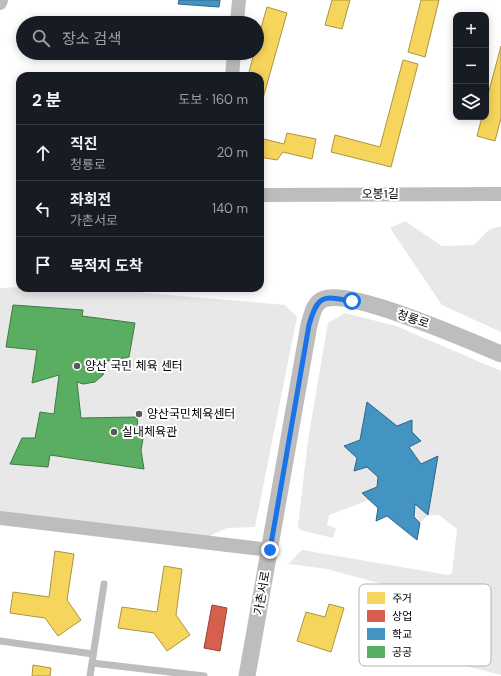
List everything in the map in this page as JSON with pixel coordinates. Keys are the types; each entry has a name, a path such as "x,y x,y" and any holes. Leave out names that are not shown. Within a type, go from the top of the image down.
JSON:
{"street":[{"path":"0,4 1,0"},
{"path":"238,16 240,0"},
{"path":"232,72 233,60"},
{"name":"오봉1길","path":"264,194 501,194"},
{"name":"청룡로","path":"322,300 331,297 378,307 443,329 501,354"},
{"name":"가촌서로","path":"247,676 309,325 314,307 322,300"},
{"path":"0,518 270,550"}],"lane":[{"path":"90,676 104,584"},
{"path":"0,641 93,654"},
{"path":"92,663 204,676"}],"shaded area":[{"path":"405,221 442,246 474,245 490,229 501,226 501,332 442,305 390,228"},
{"name":"양산국민체육센터","path":"16,287 16,292 137,292 285,305 297,317 255,527 227,528 205,538 0,511 0,288"},
{"path":"345,313 396,326 501,371 501,675 466,666 491,666 491,584 382,584 327,569 288,564 302,550 448,575 452,573 457,529 439,515 428,515 420,523 417,540 387,516 376,521 378,508 369,500 329,515 327,525 336,528 333,538 300,530 298,526 308,440 328,323"}],"building: 주거":[{"path":"332,0 350,0 342,29 325,25"},
{"path":"421,0 439,0 425,57 408,52"},
{"path":"267,7 287,13 264,95 264,72 249,72 252,60 264,60 264,18"},
{"path":"501,46 501,118 495,141 477,136 481,120 489,120 489,91"},
{"path":"403,60 418,64 391,167 331,152 335,135 380,147"},
{"path":"287,133 316,139 312,159 283,152 277,160 264,158 264,139 284,144"},
{"path":"55,551 74,554 67,600 81,620 58,636 45,618 10,613 13,592 49,597"},
{"path":"164,566 182,569 176,615 190,635 167,651 154,633 118,628 122,607 157,612"},
{"path":"329,604 344,608 331,652 297,641 306,612 325,617"},
{"path":"33,665 51,668 50,676 32,676"}],"building: 상업":[{"path":"212,605 227,608 220,651 204,648"}],"building: 학교":[{"path":"179,0 220,0 219,7 178,4"},
{"path":"367,402 397,426 412,420 412,432 421,441 409,447 421,464 438,456 428,515 415,504 414,517 420,523 417,540 387,516 376,521 378,508 362,493 377,487 378,477 367,467 354,471 357,458 344,446 360,440"}],"building: 공공":[{"path":"13,305 83,310 82,316 135,323 129,357 107,361 103,375 95,382 83,384 77,382 81,418 137,417 138,427 145,428 141,450 144,469 50,455 48,467 10,464 22,438 35,438 40,412 54,414 59,375 32,383 37,350 6,347"}],"place":[{"name":"양산 국민 체육 센터","path":"77,366"},
{"name":"양산국민체육센터","path":"139,414"},
{"name":"실내체육관","path":"114,432"}],"route":[{"path":"270,550 309,325 314,307 322,300 331,297 352,301"}]}
